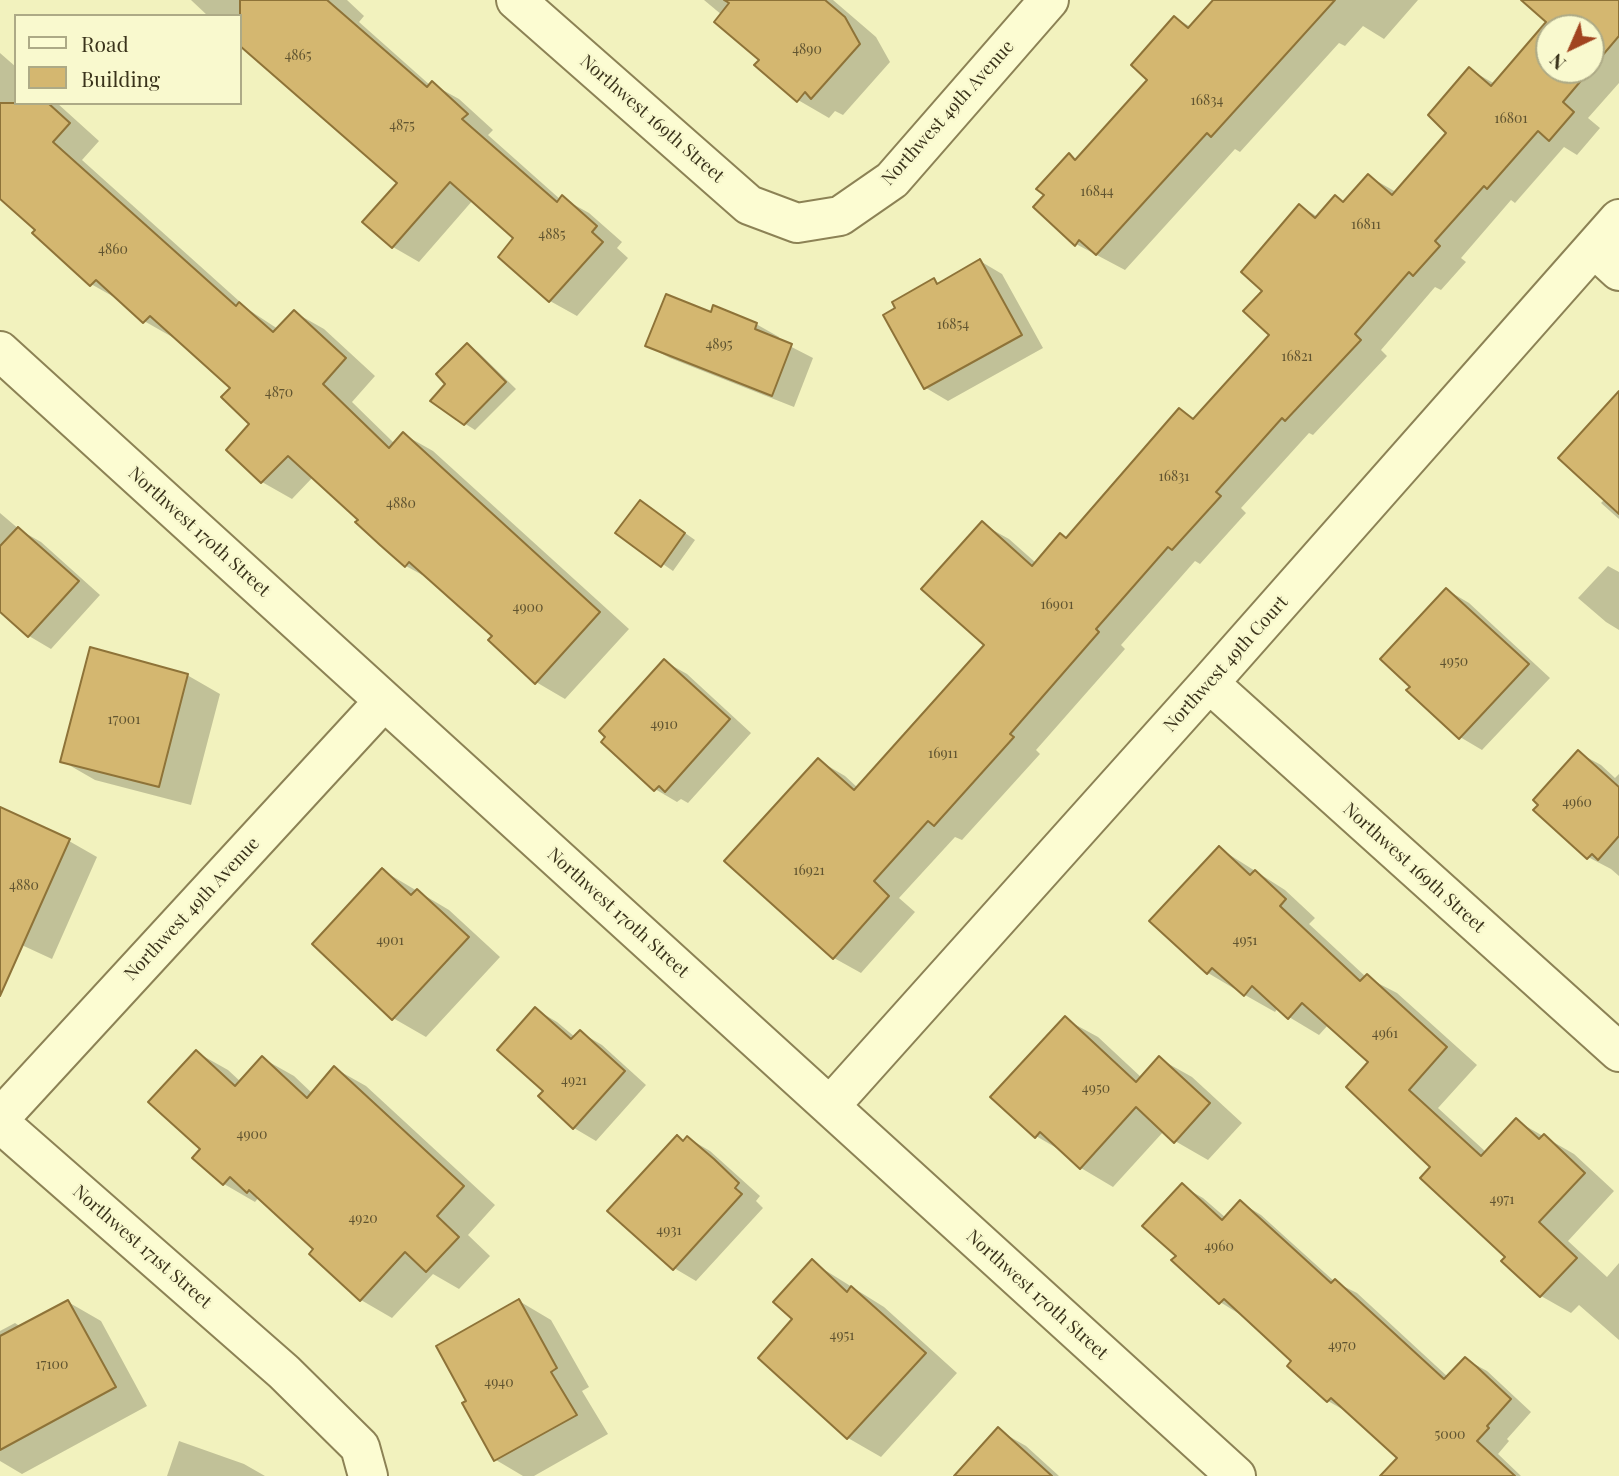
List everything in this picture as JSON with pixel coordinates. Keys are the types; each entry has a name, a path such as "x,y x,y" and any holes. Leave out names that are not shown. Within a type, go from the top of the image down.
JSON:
{"street":[{"name":"Northwest 169th Street","path":"516,0 749,205 797,223"},
{"name":"Northwest 49th Avenue","path":"797,223 840,216 892,180 1049,0"},
{"name":"Northwest 49th Court","path":"830,1106 1209,683 1606,259 1619,219"},
{"name":"Northwest 170th Street","path":"0,351 830,1106 1224,1472"},
{"name":"Northwest 169th Street","path":"1209,683 1619,1052"},
{"name":"Northwest 49th Avenue","path":"0,1120 384,701"},
{"name":"Northwest 171st Street","path":"0,1120 284,1372 360,1447 368,1476"}],"building":[{"path":"240,0 327,0 427,87 432,81 468,114 462,119 557,202 562,195 597,226 592,232 603,242 549,302 498,257 513,238 450,182 392,248 362,222 397,183 242,48"},
{"path":"724,0 825,0 845,17 860,44 811,99 805,92 797,102 754,65 759,60 714,22 729,3"},
{"path":"1213,0 1335,0 1211,137 1207,133 1096,255 1079,240 1075,246 1033,207 1044,195 1036,189 1069,153 1075,160 1147,80 1131,65 1174,16 1188,28"},
{"path":"1521,0 1619,0 1619,36 1605,52 1605,14 1537,14"},
{"path":"1535,35 1535,84 1578,84 1563,102 1574,112 1549,141 1538,131 1487,189 1484,186 1435,241 1440,246 1413,276 1409,272 1355,334 1361,340 1285,421 1282,418 1216,492 1221,496 1172,550 1168,547 1096,629 1099,632 1010,734 1014,737 934,826 928,821 874,881 889,896 833,959 724,861 818,758 854,790 984,645 921,589 982,521 1032,566 1060,533 1066,538 1179,408 1193,419 1269,335 1243,311 1262,291 1241,272 1299,204 1315,218 1335,195 1343,202 1368,174 1392,195 1446,133 1428,115 1469,67 1491,86"},
{"path":"0,103 50,105 70,123 53,142 236,306 239,302 273,332 294,310 346,358 323,384 389,448 403,432 600,612 535,684 488,640 492,636 409,562 405,567 380,545 355,522 358,520 288,456 261,483 226,450 249,424 221,397 230,388 150,316 143,323 96,280 90,286 32,233 35,230 0,199"},
{"path":"980,259 1022,335 924,389 883,315 895,308 892,302 934,278 937,284"},
{"path":"666,294 711,312 713,305 757,323 755,329 792,344 772,396 645,346"},
{"path":"467,343 506,382 464,425 430,401 445,384 436,374"},
{"path":"1619,391 1619,514 1558,458"},
{"path":"640,500 685,533 661,567 615,533"},
{"path":"18,527 79,581 28,637 0,612 0,546"},
{"path":"1446,588 1529,664 1459,739 1406,690 1410,687 1380,659"},
{"path":"90,647 188,674 159,787 60,762"},
{"path":"664,659 730,719 665,792 659,786 654,791 601,742 605,737 599,731"},
{"path":"1578,750 1619,787 1619,836 1598,860 1592,854 1587,859 1533,810 1538,805 1533,800"},
{"path":"0,807 70,839 0,996"},
{"path":"1219,846 1250,875 1255,870 1286,899 1280,906 1360,981 1367,974 1447,1047 1409,1090 1481,1156 1516,1118 1539,1139 1544,1134 1585,1173 1539,1222 1577,1258 1540,1297 1501,1261 1505,1257 1420,1178 1430,1167 1346,1087 1368,1062 1302,1003 1288,1019 1252,986 1244,996 1212,968 1207,974 1149,921"},
{"path":"382,868 411,895 417,889 469,937 392,1020 312,944"},
{"path":"535,1007 571,1039 580,1030 625,1071 573,1129 538,1096 543,1091 497,1050"},
{"path":"1065,1016 1136,1082 1159,1056 1210,1103 1174,1143 1136,1107 1080,1169 1040,1132 1035,1138 990,1097"},
{"path":"196,1050 235,1086 262,1056 307,1098 334,1066 464,1186 437,1216 459,1237 426,1272 405,1252 360,1301 309,1254 313,1249 249,1190 247,1193 230,1177 223,1185 192,1158 200,1149 148,1102"},
{"path":"677,1135 683,1141 687,1136 714,1159 739,1183 735,1188 742,1194 673,1270 607,1211"},
{"path":"1182,1183 1222,1220 1240,1200 1331,1283 1335,1279 1444,1379 1465,1357 1477,1367 1511,1399 1477,1441 1515,1476 1380,1476 1397,1458 1331,1398 1327,1402 1287,1366 1291,1361 1224,1299 1219,1304 1171,1260 1176,1256 1142,1226"},
{"path":"812,1259 847,1292 851,1286 926,1353 847,1439 758,1358 792,1319 773,1302"},
{"path":"519,1299 557,1368 551,1372 577,1415 494,1461 462,1403 466,1401 436,1346"},
{"path":"68,1300 116,1387 0,1450 0,1336"},
{"path":"998,1427 1052,1476 954,1476"}]}
